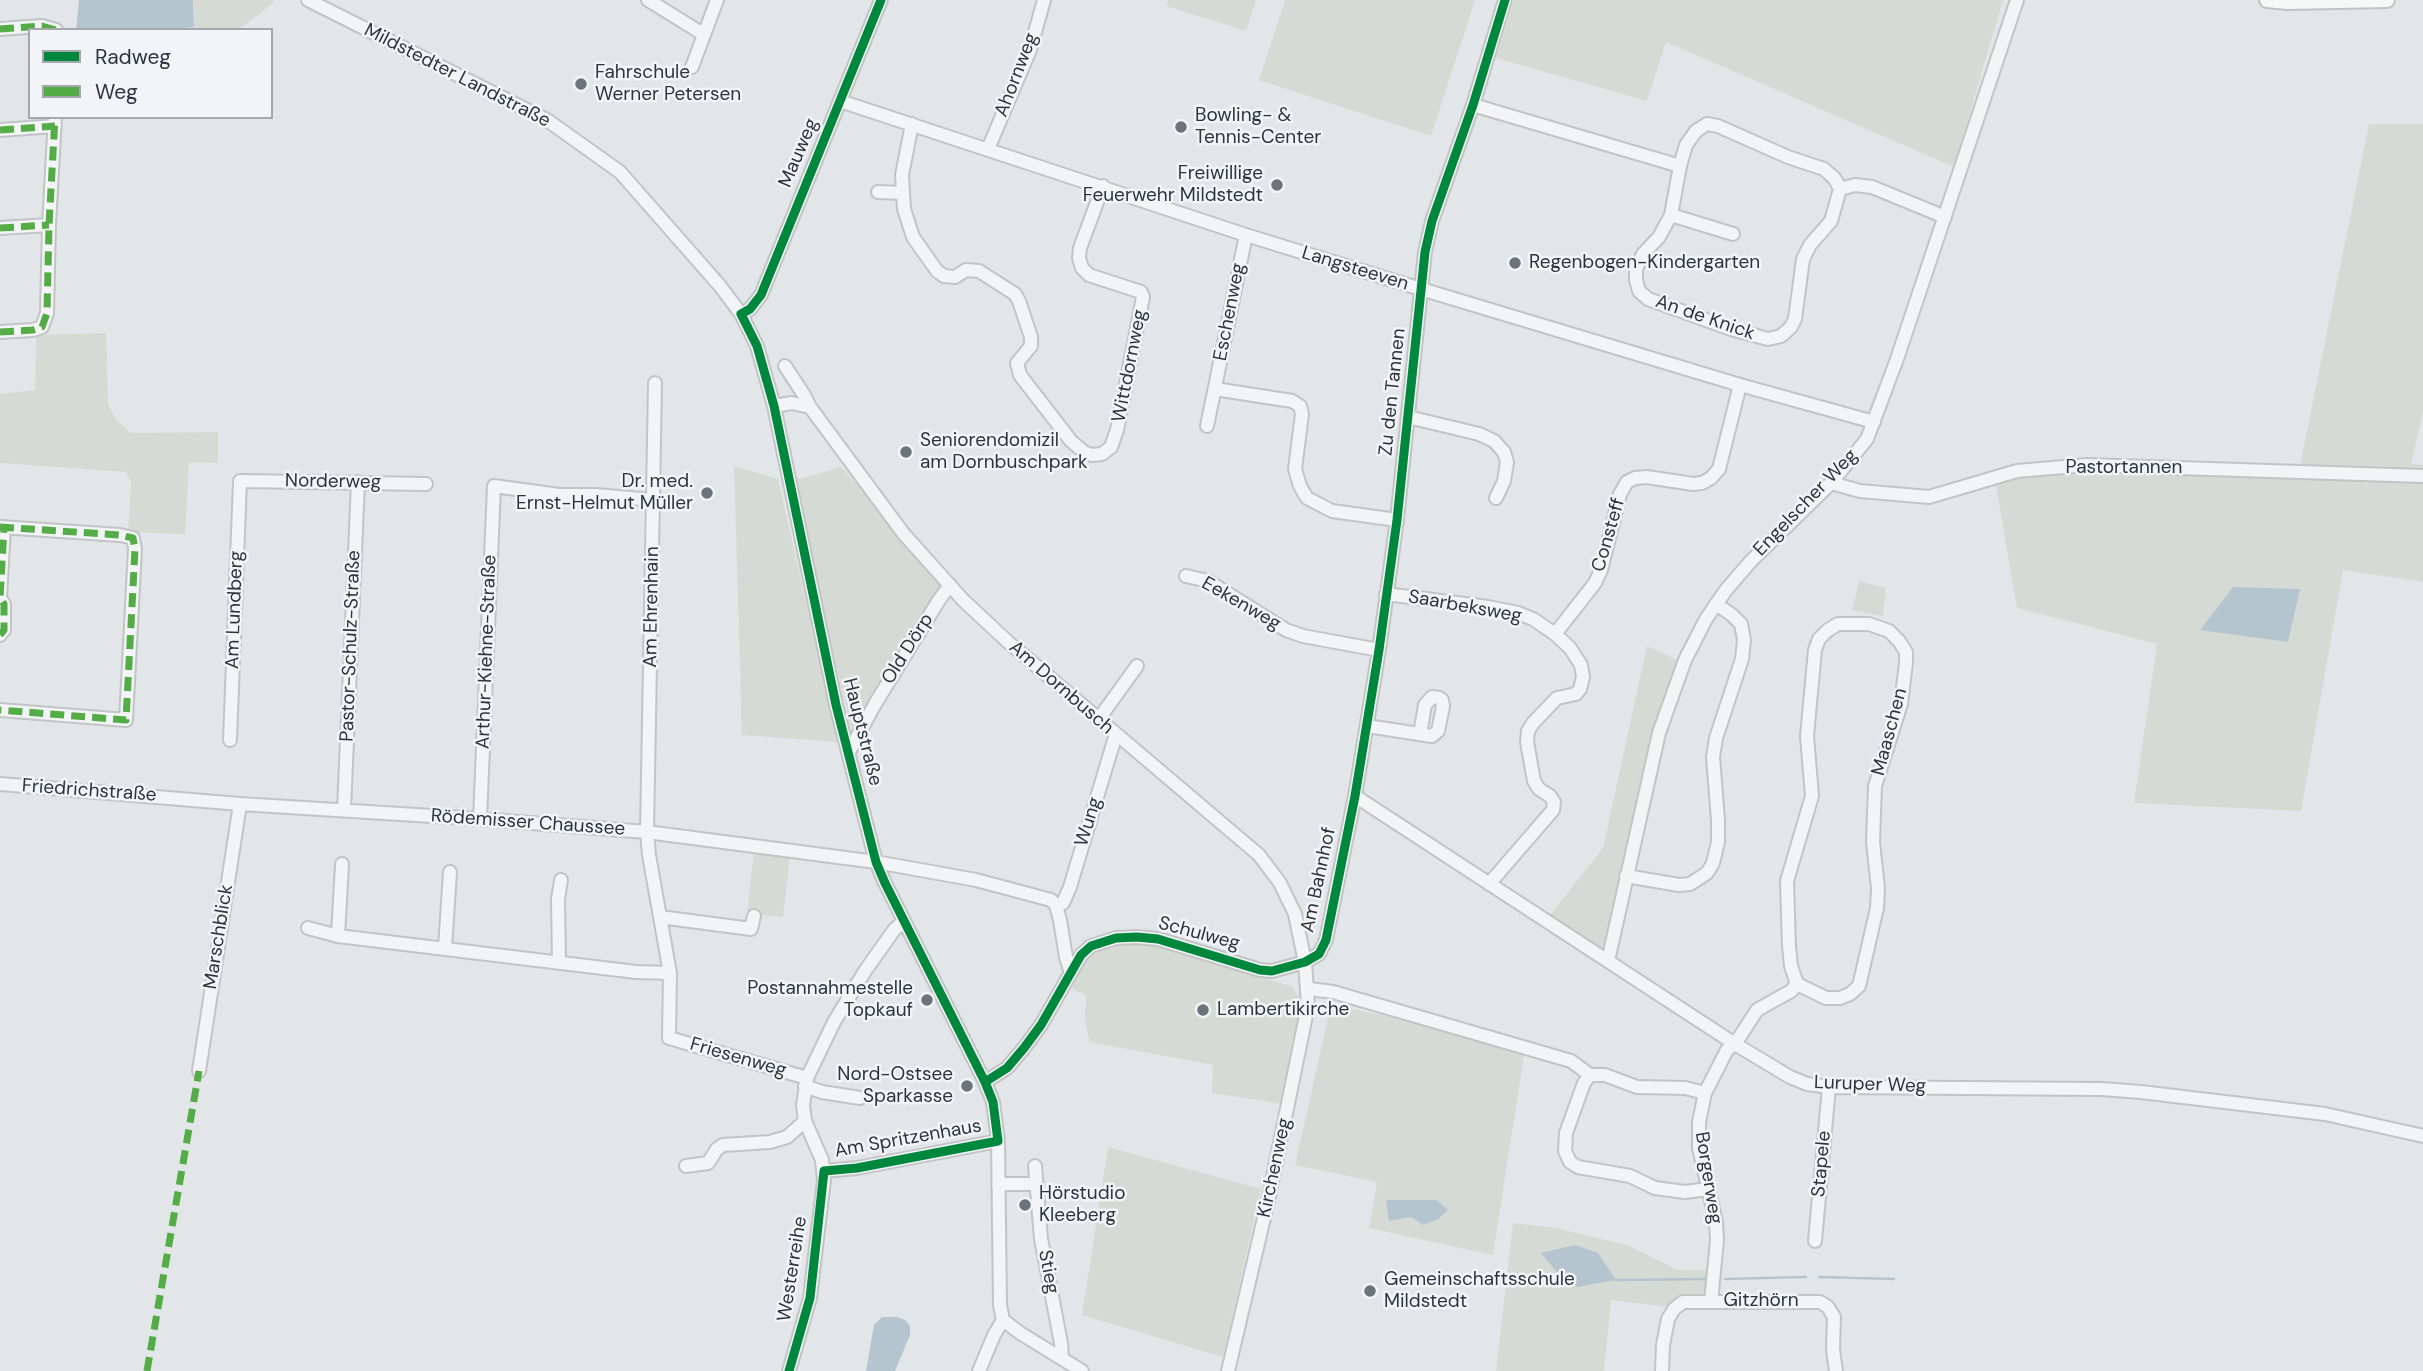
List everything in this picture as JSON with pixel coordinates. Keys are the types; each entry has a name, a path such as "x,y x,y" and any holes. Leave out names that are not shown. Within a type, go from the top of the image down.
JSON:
{"main road":[{"path":"2267,0 2387,0"}],"street":[{"name":"Mildstedter Landstraße","path":"308,0 547,120 601,158 620,172 720,286 741,314"},
{"path":"648,0 703,34"},
{"path":"692,67 718,0"},
{"name":"Mauweg","path":"741,314 750,309 761,295 881,0"},
{"name":"Ahornweg","path":"988,149 1030,50 1044,0"},
{"name":"Zu den Tannen","path":"1355,796 1397,520 1425,252 1432,221 1473,105 1505,0"},
{"name":"Engelscher Weg","path":"1608,961 1659,733 1693,642 1716,604 1751,561 1831,483 1867,439 2017,0"},
{"path":"0,29 42,26 49,28"},
{"name":"Langsteeven","path":"840,101 1246,235 1740,385 1874,422"},
{"path":"1473,105 1679,166"},
{"path":"0,130 55,122 47,313 42,327 33,330 0,331"},
{"name":"Wittdornweg","path":"912,124 902,175 902,193 913,237 937,271 949,278 966,270 979,271 1015,294 1031,337 1031,346 1017,363 1020,374 1071,441 1084,453 1092,455 1102,454 1111,447 1117,430 1143,297 1141,292 1089,275 1082,268 1080,248 1102,186"},
{"name":"An de Knick","path":"1707,124 1824,169 1835,179 1840,189 1831,221 1810,245 1803,260 1795,319 1781,336 1768,339 1731,328 1648,299 1639,291 1636,269 1643,254 1659,237 1671,215 1679,166 1686,145 1696,131 1707,124"},
{"path":"1840,189 1855,185 1872,187 1945,217"},
{"path":"878,192 902,193"},
{"path":"1671,215 1733,234"},
{"path":"0,228 49,225"},
{"name":"Eschenweg","path":"1207,426 1246,235"},
{"name":"Hauptstraße","path":"741,314 757,346 774,406 836,705 876,862 993,1102 998,1141 1000,1305 1003,1320"},
{"name":"Am Dornbusch","path":"785,366 810,407 902,533 963,600 1098,720 1259,855 1280,883 1295,914 1305,962"},
{"name":"Am Ehrenhain","path":"655,383 648,832 670,973 669,1038"},
{"name":"Consteff","path":"1555,634 1595,583 1601,570 1620,494 1627,482 1647,477 1693,484 1711,478 1718,469 1740,385"},
{"name":"Eschenweg","path":"1215,389 1292,401 1300,406 1302,414 1295,469 1307,498 1332,511 1397,520"},
{"path":"774,406 792,403 810,407"},
{"path":"1408,417 1479,433 1494,441 1504,452 1507,462 1504,481 1496,498"},
{"name":"Pastortannen","path":"1831,483 1860,491 1929,497 2017,471 2087,466 2423,476"},
{"name":"Norderweg","path":"240,481 426,484"},
{"name":"Am Lundberg","path":"230,740 240,481"},
{"name":"Pastor-Schulz-Straße","path":"344,810 358,482"},
{"name":"Arthur-Kiehne-Straße","path":"481,819 494,486 559,495 653,500"},
{"path":"0,635 4,630 4,604 0,598 2,527 132,538 135,549 126,720 0,710"},
{"name":"Eekenweg","path":"1186,576 1208,580 1286,630 1303,636 1379,650"},
{"name":"Old Dörp","path":"849,752 875,704 950,585"},
{"name":"Saarbeksweg","path":"1386,594 1518,613 1534,619 1555,634 1570,648 1581,666 1583,677 1576,694 1557,698 1528,731 1527,742 1534,781 1554,802 1553,810 1489,884"},
{"path":"1626,876 1679,885 1690,884 1707,873 1713,863 1718,842 1713,757 1716,738 1742,659 1744,640 1741,624 1716,604"},
{"name":"Maaschen","path":"1838,624 1869,624 1889,631 1906,652 1900,704 1875,786 1873,842 1878,888 1877,908 1859,986 1840,998 1826,998 1797,985 1789,946 1787,881 1812,796 1807,736 1815,650 1819,639 1838,624"},
{"path":"1098,720 1137,666"},
{"path":"1367,726 1420,734"},
{"name":"Wung","path":"1056,905 1063,903 1070,887 1116,734"},
{"name":"Friedrichstraße","path":"0,784 178,798"},
{"name":"Luruper Weg","path":"1355,796 1735,1044 1790,1077 1807,1084 1829,1087 2141,1092 2325,1114 2423,1136"},
{"name":"Am Bahnhof","path":"1305,962 1319,954 1326,940 1355,796"},
{"name":"Rödemisser Chaussee","path":"178,798 648,832 876,862"},
{"name":"Marschblick","path":"199,1071 240,804"},
{"path":"876,862 976,880 1051,901 1056,905 1071,973"},
{"path":"338,936 342,864"},
{"path":"445,948 450,872"},
{"path":"559,964 558,899 561,880"},
{"path":"660,917 751,929 754,916"},
{"name":"Westerreihe","path":"789,1371 810,1298 824,1171 814,1138 805,1121 803,1105 806,1082 834,1022 865,971 894,930 904,921"},
{"path":"308,928 338,936 559,964 670,973"},
{"name":"Schulweg","path":"985,1082 1007,1068 1024,1048 1041,1025 1081,955 1091,946 1116,938 1137,937 1158,939 1260,970 1284,969 1305,962"},
{"name":"Kirchenweg","path":"1228,1371 1268,1201 1308,1006 1309,989 1305,962"},
{"path":"1735,1044 1757,1010 1797,985"},
{"path":"1309,989 1333,992 1571,1061 1590,1075 1605,1075 1637,1087 1685,1088 1704,1093"},
{"name":"Friesenweg","path":"669,1038 806,1082 822,1092 860,1097"},
{"name":"Borgerweg","path":"1711,1302 1717,1240 1716,1222 1699,1149 1699,1122 1704,1093 1727,1050 1735,1044"},
{"path":"1590,1075 1584,1083 1566,1133 1565,1151 1570,1162 1587,1169 1630,1176 1655,1188 1672,1191 1709,1189"},
{"name":"Stapele","path":"1815,1241 1829,1087"},
{"path":"686,1166 708,1163 723,1145 770,1142 787,1137 805,1121"},
{"name":"Am Spritzenhaus","path":"824,1171 917,1158 998,1141"},
{"name":"Stieg","path":"1035,1166 1041,1238 1062,1359"},
{"path":"998,1184 1036,1184"},
{"path":"1662,1371 1668,1319 1674,1309 1684,1302 1711,1302"},
{"name":"Gitzhörn","path":"1711,1302 1820,1302 1828,1307 1834,1317 1833,1350 1836,1371"},
{"path":"979,1371 1003,1320 1081,1370"}],"shaded area":[{"path":"194,0 275,2 241,28 185,28 194,27"},
{"path":"1168,0 1256,0 1246,31 1166,6"},
{"path":"1285,0 1475,0 1431,136 1259,80"},
{"path":"1514,0 2003,0 1954,167 1666,42 1647,101 1496,58"},
{"path":"2369,124 2423,124 2423,411 2411,464 2423,465 2423,582 2343,570 2301,811 2134,803 2157,644 2017,608 1996,486 2018,478 2081,469 2298,475"},
{"path":"106,333 108,404 117,421 131,433 218,432 218,463 189,462 185,534 128,532 131,482 126,472 0,463 0,394 35,390 36,335"},
{"path":"734,466 778,479 838,742 742,735"},
{"path":"841,467 883,513 941,585 852,731 792,481"},
{"path":"1859,581 1886,588 1883,616 1852,610"},
{"path":"1647,646 1679,661 1654,726 1603,950 1550,915 1603,848"},
{"path":"754,851 790,856 783,917 747,913"},
{"path":"1143,941 1293,987 1302,1003 1283,1104 1212,1093 1213,1065 1090,1042 1085,1022 1086,996 1072,988 1082,958 1098,945"},
{"path":"1331,1005 1411,1021 1524,1055 1493,1255 1369,1228 1377,1182 1295,1165"},
{"path":"1108,1147 1261,1189 1223,1357 1082,1315"},
{"path":"1513,1223 1556,1228 1627,1245 1678,1270 1710,1270 1706,1291 1698,1297 1672,1301 1669,1307 1611,1300 1604,1371 1496,1371"}],"water":[{"path":"79,0 193,0 194,27 76,28"},
{"path":"2233,587 2300,589 2288,642 2200,630"},
{"path":"1386,1200 1437,1200 1448,1210 1438,1219 1423,1225 1411,1217 1389,1221"},
{"path":"1575,1245 1598,1253 1616,1280 1577,1287 1562,1278 1541,1253"},
{"path":"882,1317 905,1320 910,1326 910,1335 895,1371 866,1371 874,1325"}],"waterway":[{"path":"1725,1279 1806,1277"},
{"path":"1819,1277 1894,1279"},
{"path":"1616,1280 1706,1279"}],"marked path":[{"path":"0,29 42,26 49,28"},
{"path":"0,332 42,327 47,313 55,119"},
{"path":"0,130 55,126"},
{"path":"0,228 49,225"},
{"path":"0,527 120,535 133,538 135,549 126,720 0,710"},
{"path":"0,635 4,630 4,604 0,598 4,527"},
{"path":"147,1371 199,1071"}],"cycle path":[{"path":"789,1371 810,1298 824,1171 857,1168 998,1141 993,1102 985,1082 876,862 836,705 774,406 757,346 741,314 750,309 761,295 881,0"},
{"path":"985,1082 1007,1068 1024,1048 1041,1025 1081,955 1091,946 1116,938 1158,939 1260,970 1272,971 1305,962 1319,954 1326,940 1355,796 1379,650 1397,520 1425,252 1432,221 1473,105 1505,0"}],"place":[{"name":"Fahrschule Werner Petersen","path":"581,84"},
{"name":"Bowling- & Tennis-Center","path":"1181,127"},
{"name":"Freiwillige Feuerwehr Mildstedt","path":"1277,185"},
{"name":"Regenbogen-Kindergarten","path":"1515,263"},
{"name":"Seniorendomizil am Dornbuschpark","path":"906,452"},
{"name":"Dr. med. Ernst-Helmut Müller","path":"707,493"},
{"name":"Postannahmestelle Topkauf","path":"927,1000"},
{"name":"Lambertikirche","path":"1203,1010"},
{"name":"Nord-Ostsee Sparkasse","path":"967,1086"},
{"name":"Hörstudio Kleeberg","path":"1025,1205"},
{"name":"Gemeinschaftsschule Mildstedt","path":"1370,1291"}]}
